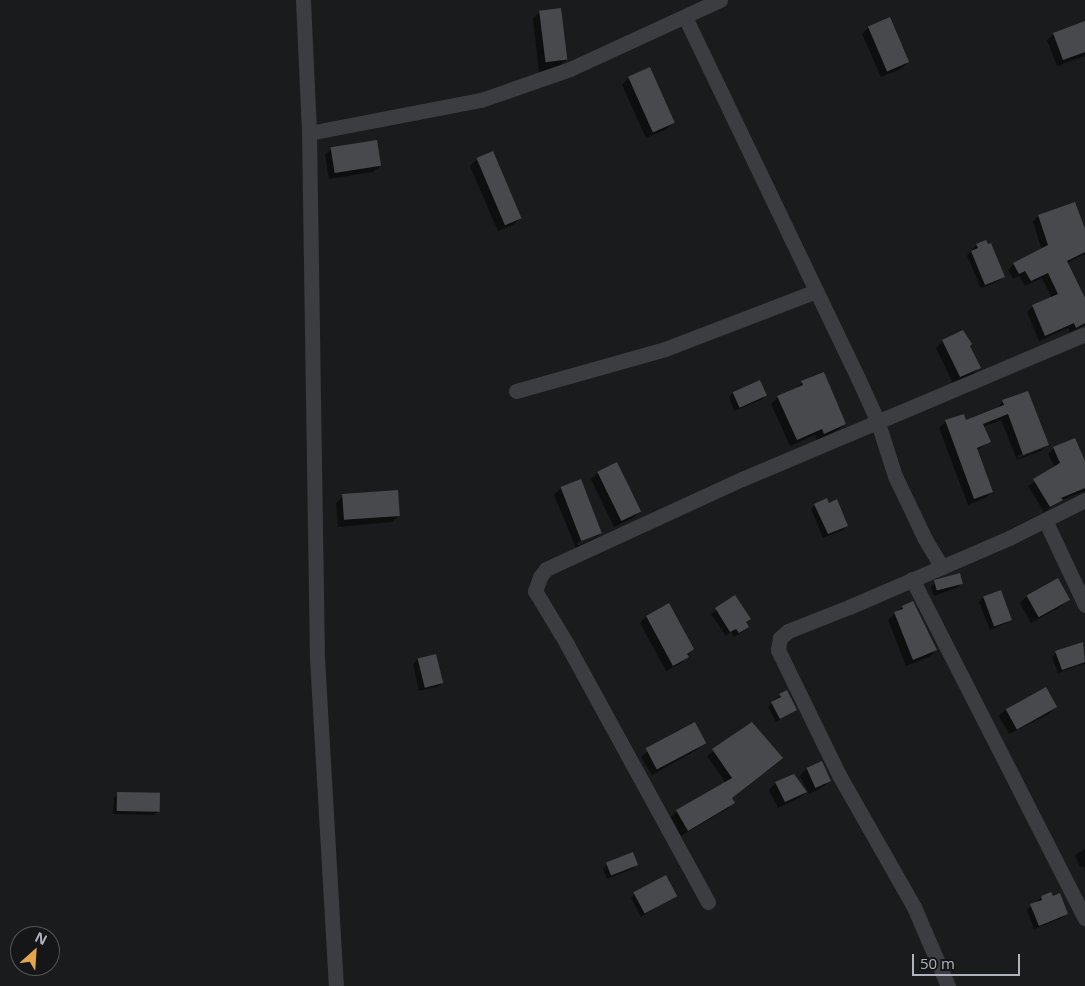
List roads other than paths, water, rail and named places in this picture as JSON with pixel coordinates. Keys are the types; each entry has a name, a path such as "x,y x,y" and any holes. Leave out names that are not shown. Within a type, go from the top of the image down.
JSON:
{"street":[{"path":"303,0 309,133 317,658 336,986"},
{"path":"309,133 481,100 570,69 720,0"},
{"path":"685,17 877,420 895,476 925,539 942,567"},
{"path":"516,391 665,349 816,291"},
{"path":"708,902 536,591 536,583 546,569 742,478 1085,334"},
{"path":"948,986 914,907 839,775 778,650 780,638 788,631 942,567 1085,500"},
{"path":"1045,520 1085,605"},
{"path":"912,579 1085,919"}]}
